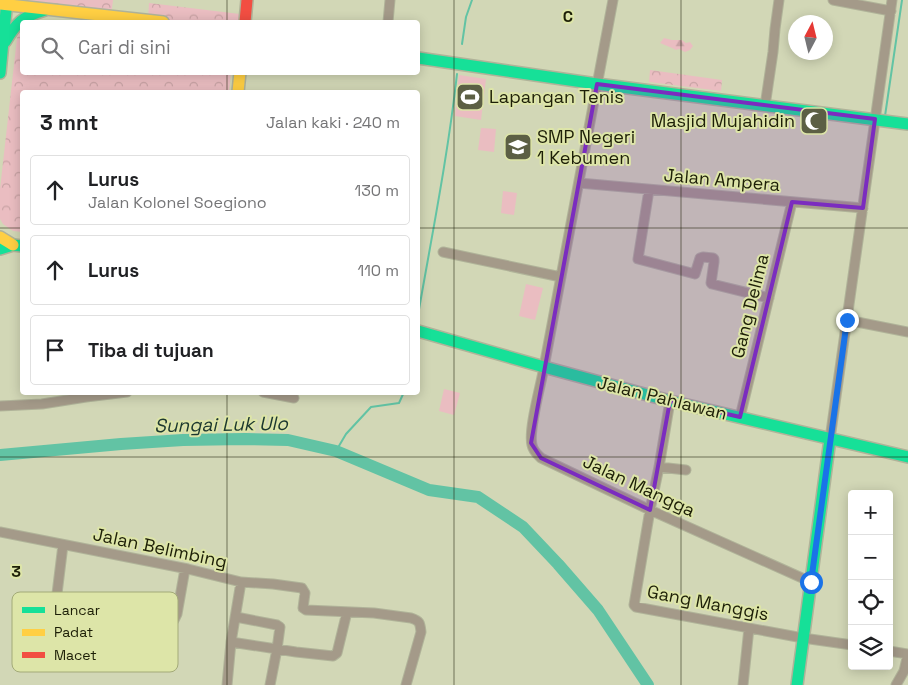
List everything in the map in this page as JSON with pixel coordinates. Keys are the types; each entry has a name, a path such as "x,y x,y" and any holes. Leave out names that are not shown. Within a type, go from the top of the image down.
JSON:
{"main road":[{"path":"245,20 247,0"},
{"path":"0,73 8,6 146,20"},
{"path":"3,46 20,20 32,14 50,9"},
{"path":"420,58 597,84 908,124"},
{"path":"238,90 240,75"},
{"path":"0,236 18,246"},
{"path":"0,249 18,246"},
{"name":"Jalan Pahlawan","path":"420,331 670,401 908,457"},
{"path":"797,685 830,439"}],"street":[{"path":"388,20 390,0"},
{"name":"Jalan Mangga","path":"613,0 533,422 531,443 541,458 650,510 811,582"},
{"path":"765,106 779,0"},
{"path":"832,0 891,11"},
{"path":"830,439 892,0"},
{"name":"Jalan Ampera","path":"579,183 864,208"},
{"path":"649,190 638,259 695,274 700,258 712,258 714,262 712,284 769,298"},
{"name":"Gang Delima","path":"740,417 792,202"},
{"path":"443,252 561,277"},
{"path":"847,320 908,332"},
{"path":"0,406 42,404 102,395"},
{"path":"278,395 294,398"},
{"name":"Gang Manggis","path":"670,401 634,606 803,638 848,644"},
{"path":"659,466 686,470"},
{"name":"Jalan Belimbing","path":"0,532 241,582 231,642 227,685"},
{"path":"57,592 63,545"},
{"path":"178,608 184,569"},
{"path":"241,582 297,587 304,590 304,609 401,616 419,622 421,632 406,685"},
{"path":"231,642 329,656 336,655 347,612"},
{"path":"236,617 279,626 270,685"},
{"path":"743,685 749,628"},
{"path":"893,652 908,654 904,671 896,685"}],"highlighted area":[{"path":"597,84 875,119 863,208 792,202 740,417 670,401 650,510 541,458 531,443"}],"green space":[{"path":"19,0 113,0 111,16 21,6"},
{"path":"149,3 248,15 248,20 148,20"},
{"path":"20,28 20,75 231,75 229,90 20,90 20,232 13,231 3,224 0,219 0,189 17,38"},
{"path":"664,38 682,40 686,43 690,42 693,46 685,52 679,49 676,50 660,43"},
{"path":"650,70 722,80 721,91 649,82"},
{"name":"Lapangan Tenis","path":"459,75 486,79 481,120 455,116"},
{"path":"481,128 496,129 494,152 478,150"},
{"path":"503,191 517,193 514,215 501,213"},
{"path":"526,284 543,288 535,320 519,316"},
{"path":"444,389 460,393 454,415 439,411"}],"waterway":[{"path":"462,44 466,17 472,0"},
{"path":"885,116 902,0"},
{"path":"420,303 444,165 457,74"},
{"path":"336,451 346,434 371,407 399,403 403,395"},
{"name":"Sungai Luk Ulo","path":"0,455 183,440 288,440 336,451 429,490 478,497 523,527 558,564 598,610 648,685"}],"traffic: fast":[{"path":"0,73 7,0"},
{"path":"22,20 45,10"},
{"path":"5,42 20,22"},
{"path":"420,58 597,84 908,124"},
{"path":"0,249 13,245 20,246"},
{"path":"420,332 670,401 908,457"},
{"path":"797,685 830,439"}],"traffic: slow":[{"path":"0,4 145,20"},
{"path":"238,90 240,75"},
{"path":"0,237 13,245"}],"traffic: jam":[{"path":"245,20 247,0"}],"place":[{"name":"Lapangan Tenis","path":"470,97"},
{"name":"Masjid Mujahidin","path":"814,121"},
{"name":"SMP Negeri 1 Kebumen","path":"518,147"}],"route":[{"path":"811,582 847,320"}]}
